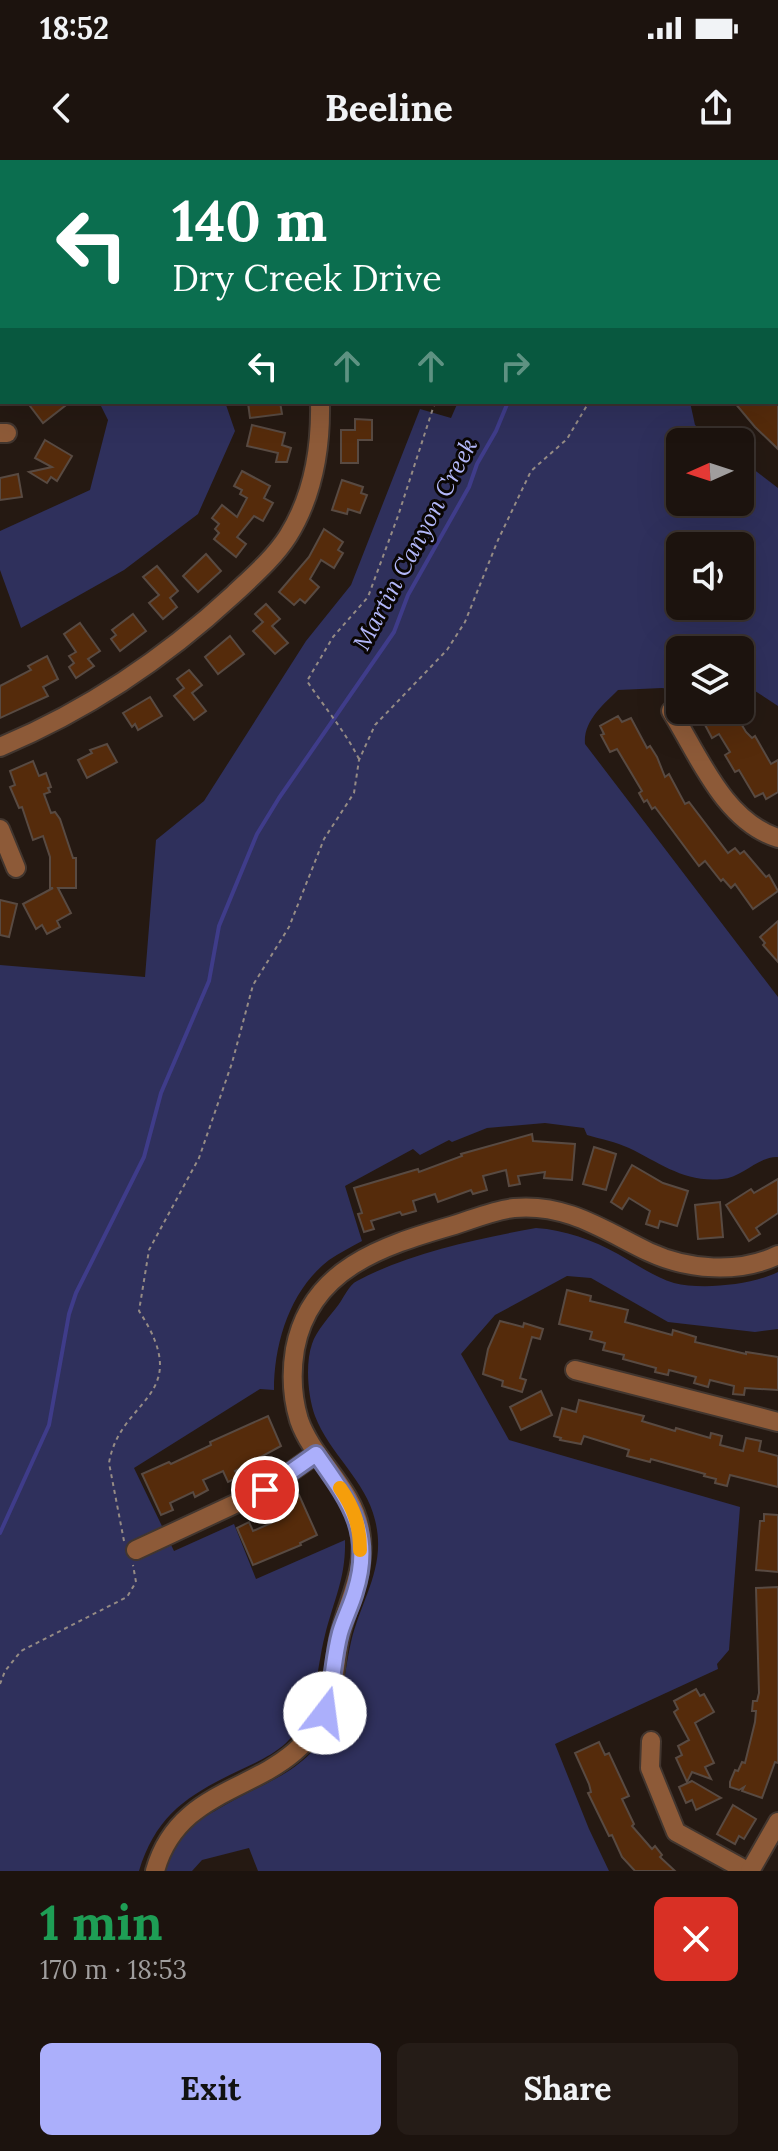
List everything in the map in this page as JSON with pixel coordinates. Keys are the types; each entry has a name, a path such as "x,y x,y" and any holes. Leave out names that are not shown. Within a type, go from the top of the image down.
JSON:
{"street":[{"path":"0,747 139,671 198,627 262,567 288,537 312,479 321,439 320,404"},
{"path":"679,724 725,800 755,828 778,838"},
{"path":"0,829 16,868"},
{"path":"155,1871 166,1842 191,1811 290,1757 310,1737 325,1713 340,1633 356,1589 361,1557 360,1530 351,1504 316,1454 299,1419 292,1382 295,1347 316,1296 354,1263 406,1239 513,1208 572,1213 651,1253 676,1262 723,1267 751,1265 778,1255"},
{"path":"575,1370 778,1422"},
{"path":"131,1552 265,1490 316,1454"},
{"path":"651,1741 650,1768 676,1832 748,1871 778,1822"}],"path":[{"path":"359,760 350,740 335,724 307,681 333,637 368,597 434,404"},
{"path":"0,1684 5,1671 21,1651 127,1597 136,1582 109,1463 110,1452 119,1436 158,1382 159,1358 153,1333 139,1311 149,1250 199,1158 232,1063 253,985 289,927 324,839 354,793 359,760 375,725 447,650 465,622 498,540 531,471 567,439 588,404"}],"shaded area":[{"path":"100,404 226,404 235,431 198,514 124,570 21,628 0,570 0,531 90,490 108,420"},
{"path":"457,404 690,404 695,425 699,428 666,428 666,516 754,516 754,470 778,488 778,706 754,690 754,636 666,636 666,689 618,690 591,721 585,744 778,997 778,1157 764,1160 729,1178 696,1178 673,1171 624,1146 587,1135 584,1128 545,1123 487,1128 452,1142 449,1140 420,1155 413,1149 345,1186 362,1241 315,1272 294,1302 281,1336 274,1390 260,1389 134,1468 174,1551 234,1524 256,1579 345,1540 341,1577 314,1692 304,1719 286,1743 275,1751 204,1789 176,1809 155,1835 139,1871 0,1871 0,965 145,977 156,840 204,801 306,641 351,585 420,409 451,418"},
{"path":"536,1228 589,1240 652,1274 685,1285 727,1285 778,1272 778,1329 755,1332 668,1322 591,1278 567,1276 495,1315 461,1354 509,1440 740,1507 729,1650 717,1664 718,1669 555,1744 609,1871 258,1871 249,1848 202,1860 192,1871 164,1871 180,1841 195,1823 284,1774 312,1752 324,1737 340,1700 355,1626 375,1568 378,1537 364,1492 315,1416 308,1380 312,1344 317,1334 357,1281 399,1262 445,1248"}],"building":[{"path":"29,404 67,404 43,423"},
{"path":"248,404 280,404 282,414 250,418"},
{"path":"736,404 778,404 778,449"},
{"path":"355,419 372,420 372,440 358,440 358,463 341,463 341,430 355,430"},
{"path":"252,425 285,433 282,445 291,448 287,462 276,462 278,453 247,446"},
{"path":"45,440 72,456 57,481 51,477 47,483 29,472 52,467 35,458"},
{"path":"242,471 270,486 264,498 273,503 263,521 254,516 237,537 246,544 236,557 214,539 219,533 215,529 219,524 212,518 222,505 237,517 247,498 240,494 242,490 234,486"},
{"path":"18,474 22,497 0,500 0,478"},
{"path":"342,480 363,487 361,493 367,495 360,513 348,509 347,514 332,510"},
{"path":"324,529 343,542 338,550 343,553 334,568 321,560 310,579 319,587 305,603 300,599 294,605 279,592 309,557"},
{"path":"206,554 221,571 198,592 183,576"},
{"path":"157,566 178,591 170,598 177,607 163,619 149,603 159,595 143,577"},
{"path":"266,604 280,619 272,626 288,643 275,654 253,631 263,622 255,614"},
{"path":"133,614 146,631 120,651 111,639 116,635 112,630"},
{"path":"80,623 100,651 88,659 94,666 76,678 69,667 74,663 69,656 76,652 64,634"},
{"path":"230,636 244,654 218,674 205,657"},
{"path":"47,656 58,679 43,687 48,696 0,718 0,686 31,670 28,666"},
{"path":"189,670 202,685 192,693 206,711 194,720 174,696 184,688 177,679"},
{"path":"150,697 162,716 138,730 135,724 132,727 123,713"},
{"path":"618,716 622,722 631,718 647,748 650,746 657,757 665,777 669,774 685,804 689,802 728,853 735,848 740,854 744,851 766,877 769,875 778,891 753,909 735,884 731,888 723,879 721,881 705,861 699,866 655,807 652,809 647,800 644,802 639,793 642,791 617,749 610,752 600,726"},
{"path":"705,724 741,724 752,738 755,736 771,764 778,760 778,792 766,799 763,793 755,797 739,770 735,772 725,755 730,752 719,734 712,738"},
{"path":"107,744 117,762 87,778 78,760 92,753 90,750"},
{"path":"33,761 39,776 46,773 51,787 48,788 50,792 44,794 51,813 55,812 60,819 73,858 76,858 76,888 58,888 71,913 57,921 60,927 47,934 42,925 36,929 23,904 53,888 50,888 50,857 43,836 33,840 22,807 19,808 10,787 15,785 10,771"},
{"path":"0,900 17,904 9,937 0,935"},
{"path":"778,921 778,962 760,937"},
{"path":"532,1134 533,1141 575,1144 572,1180 544,1178 545,1172 518,1176 520,1184 509,1186 506,1170 483,1176 487,1190 473,1194 471,1190 438,1202 435,1194 413,1201 416,1211 402,1215 400,1212 371,1221 374,1229 364,1232 354,1188 418,1169 419,1172 461,1154"},
{"path":"594,1147 616,1154 606,1190 583,1184"},
{"path":"632,1165 663,1183 688,1191 677,1226 660,1221 658,1228 646,1224 650,1211 629,1198 622,1209 611,1202"},
{"path":"778,1179 778,1213 756,1228 760,1234 749,1241 726,1205 751,1189 754,1193"},
{"path":"720,1202 723,1237 698,1239 695,1205"},
{"path":"567,1290 591,1296 590,1301 628,1310 625,1322 672,1335 673,1330 696,1337 695,1342 746,1354 778,1357 778,1390 745,1388 744,1395 733,1394 734,1386 710,1380 708,1387 694,1383 696,1377 669,1370 668,1375 655,1372 656,1368 603,1350 605,1343 590,1339 592,1332 559,1324"},
{"path":"500,1321 523,1327 524,1323 543,1329 540,1339 532,1337 520,1378 526,1380 522,1392 502,1386 503,1381 483,1374 488,1349"},
{"path":"541,1391 552,1415 521,1430 510,1407"},
{"path":"579,1400 644,1416 642,1421 675,1431 676,1428 710,1438 711,1433 722,1436 720,1445 743,1451 746,1438 761,1441 759,1451 778,1456 778,1487 730,1475 727,1486 715,1483 716,1479 705,1474 651,1459 650,1462 627,1456 629,1450 584,1436 581,1444 560,1440 554,1436 562,1408 576,1412"},
{"path":"268,1416 281,1446 235,1471 239,1477 228,1482 223,1471 203,1480 208,1490 195,1497 193,1492 170,1503 173,1510 161,1515 142,1474 169,1462 171,1464 211,1445 210,1442"},
{"path":"299,1495 317,1535 253,1565 237,1528 249,1522 253,1531 278,1520 275,1515 292,1508 288,1501"},
{"path":"764,1514 778,1515 778,1572 756,1570 760,1521 764,1521"},
{"path":"778,1587 778,1763 775,1762 762,1798 742,1791 744,1787 739,1790 730,1787 730,1782 735,1770 738,1771 742,1762 745,1763 755,1722 753,1701 757,1701 759,1693 756,1588"},
{"path":"696,1689 700,1696 704,1694 714,1712 695,1723 714,1763 705,1767 711,1779 692,1772 687,1782 676,1758 682,1755 678,1746 689,1740 674,1712 678,1709 674,1701"},
{"path":"599,1742 605,1755 609,1753 629,1796 622,1799 634,1824 632,1826 652,1849 655,1846 662,1855 660,1857 675,1871 635,1871 622,1857 612,1835 609,1836 588,1793 591,1792 589,1784 575,1753"},
{"path":"692,1781 721,1798 696,1810 692,1800 686,1803 679,1787"},
{"path":"733,1805 756,1819 744,1839 739,1836 735,1844 717,1834"}],"waterway":[{"name":"Martin Canyon Creek","path":"0,1533 49,1425 69,1314 76,1293 144,1157 161,1093 209,981 219,926 257,834 394,632 408,595 469,487 507,404"}],"slow traffic":[{"path":"340,1488 351,1504 360,1530 360,1550"}],"route":[{"path":"265,1490 316,1454 351,1504 360,1530 361,1557 356,1589 340,1633 325,1713"}]}
